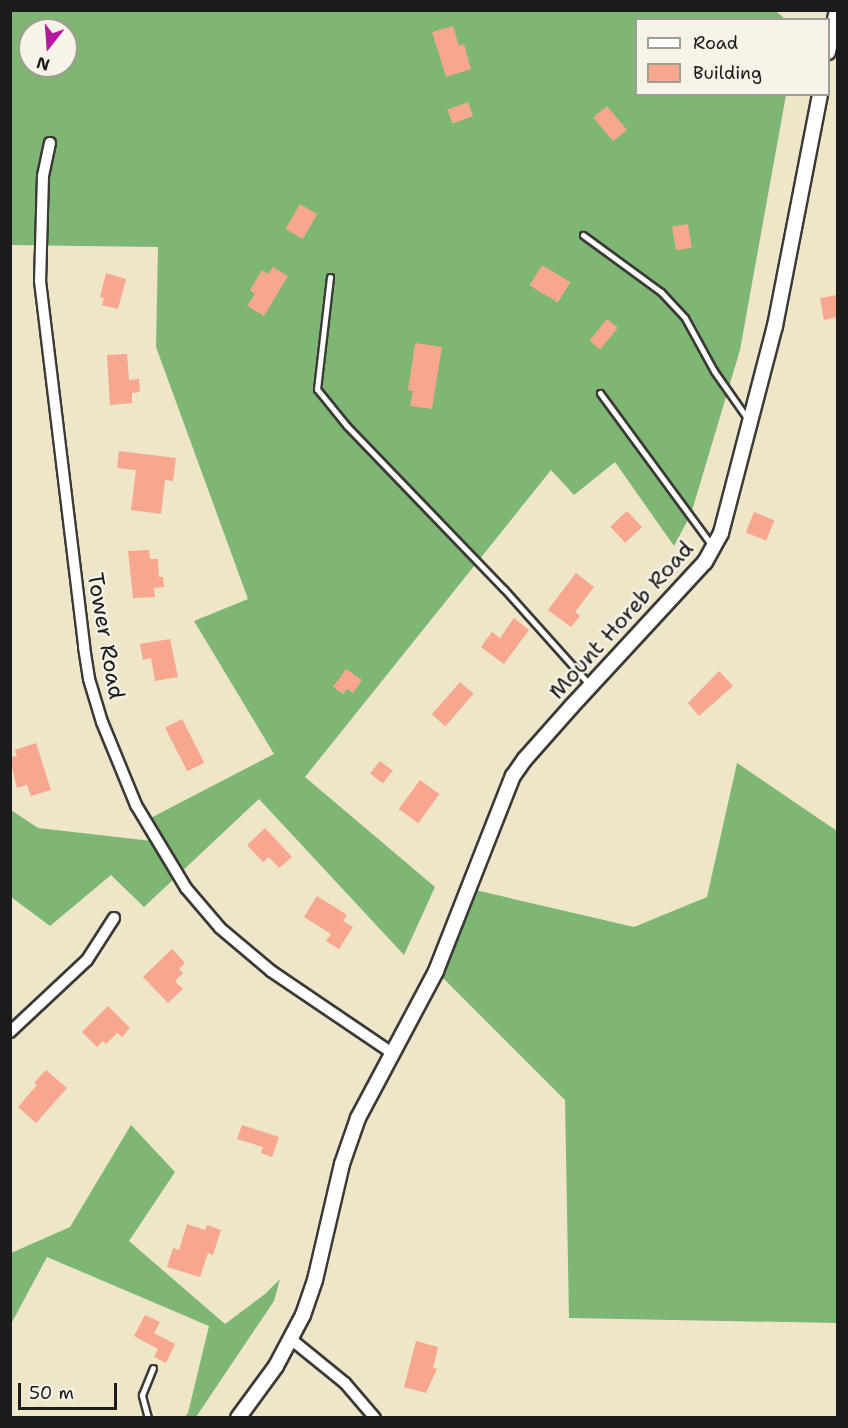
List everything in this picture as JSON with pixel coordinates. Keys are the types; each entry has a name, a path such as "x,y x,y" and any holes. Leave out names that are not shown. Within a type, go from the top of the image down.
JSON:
{"street":[{"path":"830,43 837,10"},
{"name":"Mount Horeb Road","path":"237,1418 292,1340 313,1287 342,1164 365,1101 436,971 513,776 525,759 590,686 705,562 714,548 721,532 775,326 820,96"},
{"name":"Tower Road","path":"51,143 43,176 40,281 84,647 89,679 110,741 136,805 186,888 220,928 272,971 392,1053"},
{"path":"10,1032 87,960 114,918"},
{"path":"292,1340 345,1383 375,1418"}],"lane":[{"path":"583,235 638,273 685,318 714,370 750,422"},
{"path":"330,277 317,389 347,426 481,565 590,686"},
{"path":"600,393 714,548"},
{"path":"148,1418 142,1395 153,1368"}],"green space":[{"path":"11,11 776,11 784,18 635,18 635,96 786,96 740,350 691,514 674,546 615,462 574,495 551,470 305,777 435,887 404,955 259,799 144,907 111,875 50,926 11,897 11,810 38,828 152,841 143,822 274,754 194,621 248,599 156,347 158,247 11,245"},
{"path":"737,763 837,831 837,1323 569,1318 565,1100 436,971 471,889 634,927 707,897"},
{"path":"131,1125 175,1172 129,1241 225,1324 265,1294 280,1279 274,1301 196,1417 185,1417 188,1413 209,1326 47,1257 11,1324 11,1253 70,1227"}],"building":[{"path":"453,26 459,46 464,44 471,69 446,77 432,32"},
{"path":"468,102 473,116 452,124 447,110"},
{"path":"607,106 627,130 613,141 593,118"},
{"path":"300,204 317,214 303,239 286,229"},
{"path":"688,224 692,248 676,250 672,227"},
{"path":"542,265 570,282 558,303 530,286"},
{"path":"273,267 288,276 264,316 247,306 255,294 250,290 262,270 268,274"},
{"path":"106,273 126,279 118,309 102,305 104,298 100,297"},
{"path":"837,295 837,317 824,320 820,298"},
{"path":"607,319 618,328 600,350 589,341"},
{"path":"415,343 442,347 432,409 410,406 413,391 408,390"},
{"path":"127,354 129,380 139,379 140,392 132,393 132,403 110,405 107,355"},
{"path":"119,451 176,458 173,481 165,480 161,514 131,510 136,470 117,468"},
{"path":"627,511 642,527 625,543 610,527"},
{"path":"754,512 774,520 766,541 746,532"},
{"path":"149,550 150,559 158,559 159,577 163,577 164,587 154,588 155,597 133,598 128,551"},
{"path":"576,573 594,587 575,612 580,616 571,627 548,610"},
{"path":"514,618 529,630 504,664 481,647 492,632 500,638"},
{"path":"170,639 178,677 155,681 151,658 143,660 140,644"},
{"path":"346,669 362,680 353,693 347,689 343,694 333,687"},
{"path":"719,671 733,686 699,716 688,703"},
{"path":"460,682 474,694 445,726 432,714"},
{"path":"182,719 204,763 187,771 165,728"},
{"path":"36,743 51,790 31,796 27,785 17,788 10,758 17,756 15,750"},
{"path":"380,761 393,771 383,783 370,774"},
{"path":"420,780 439,794 418,823 399,809"},
{"path":"265,828 292,857 279,868 269,857 263,862 247,845"},
{"path":"317,896 347,915 343,921 353,927 339,949 326,941 331,934 304,917"},
{"path":"172,949 185,963 179,969 183,973 175,981 183,989 168,1003 143,977"},
{"path":"108,1006 130,1028 122,1037 117,1033 106,1044 103,1041 97,1047 82,1032"},
{"path":"46,1070 67,1088 36,1123 18,1107 37,1085 34,1083"},
{"path":"242,1125 279,1137 272,1157 261,1153 263,1147 237,1139"},
{"path":"187,1224 205,1230 207,1225 221,1230 213,1255 208,1253 200,1277 167,1267 173,1248 179,1250"},
{"path":"145,1315 160,1322 154,1333 175,1344 166,1363 154,1357 158,1349 134,1336"},
{"path":"416,1341 438,1347 433,1368 437,1369 426,1393 404,1387"}]}
